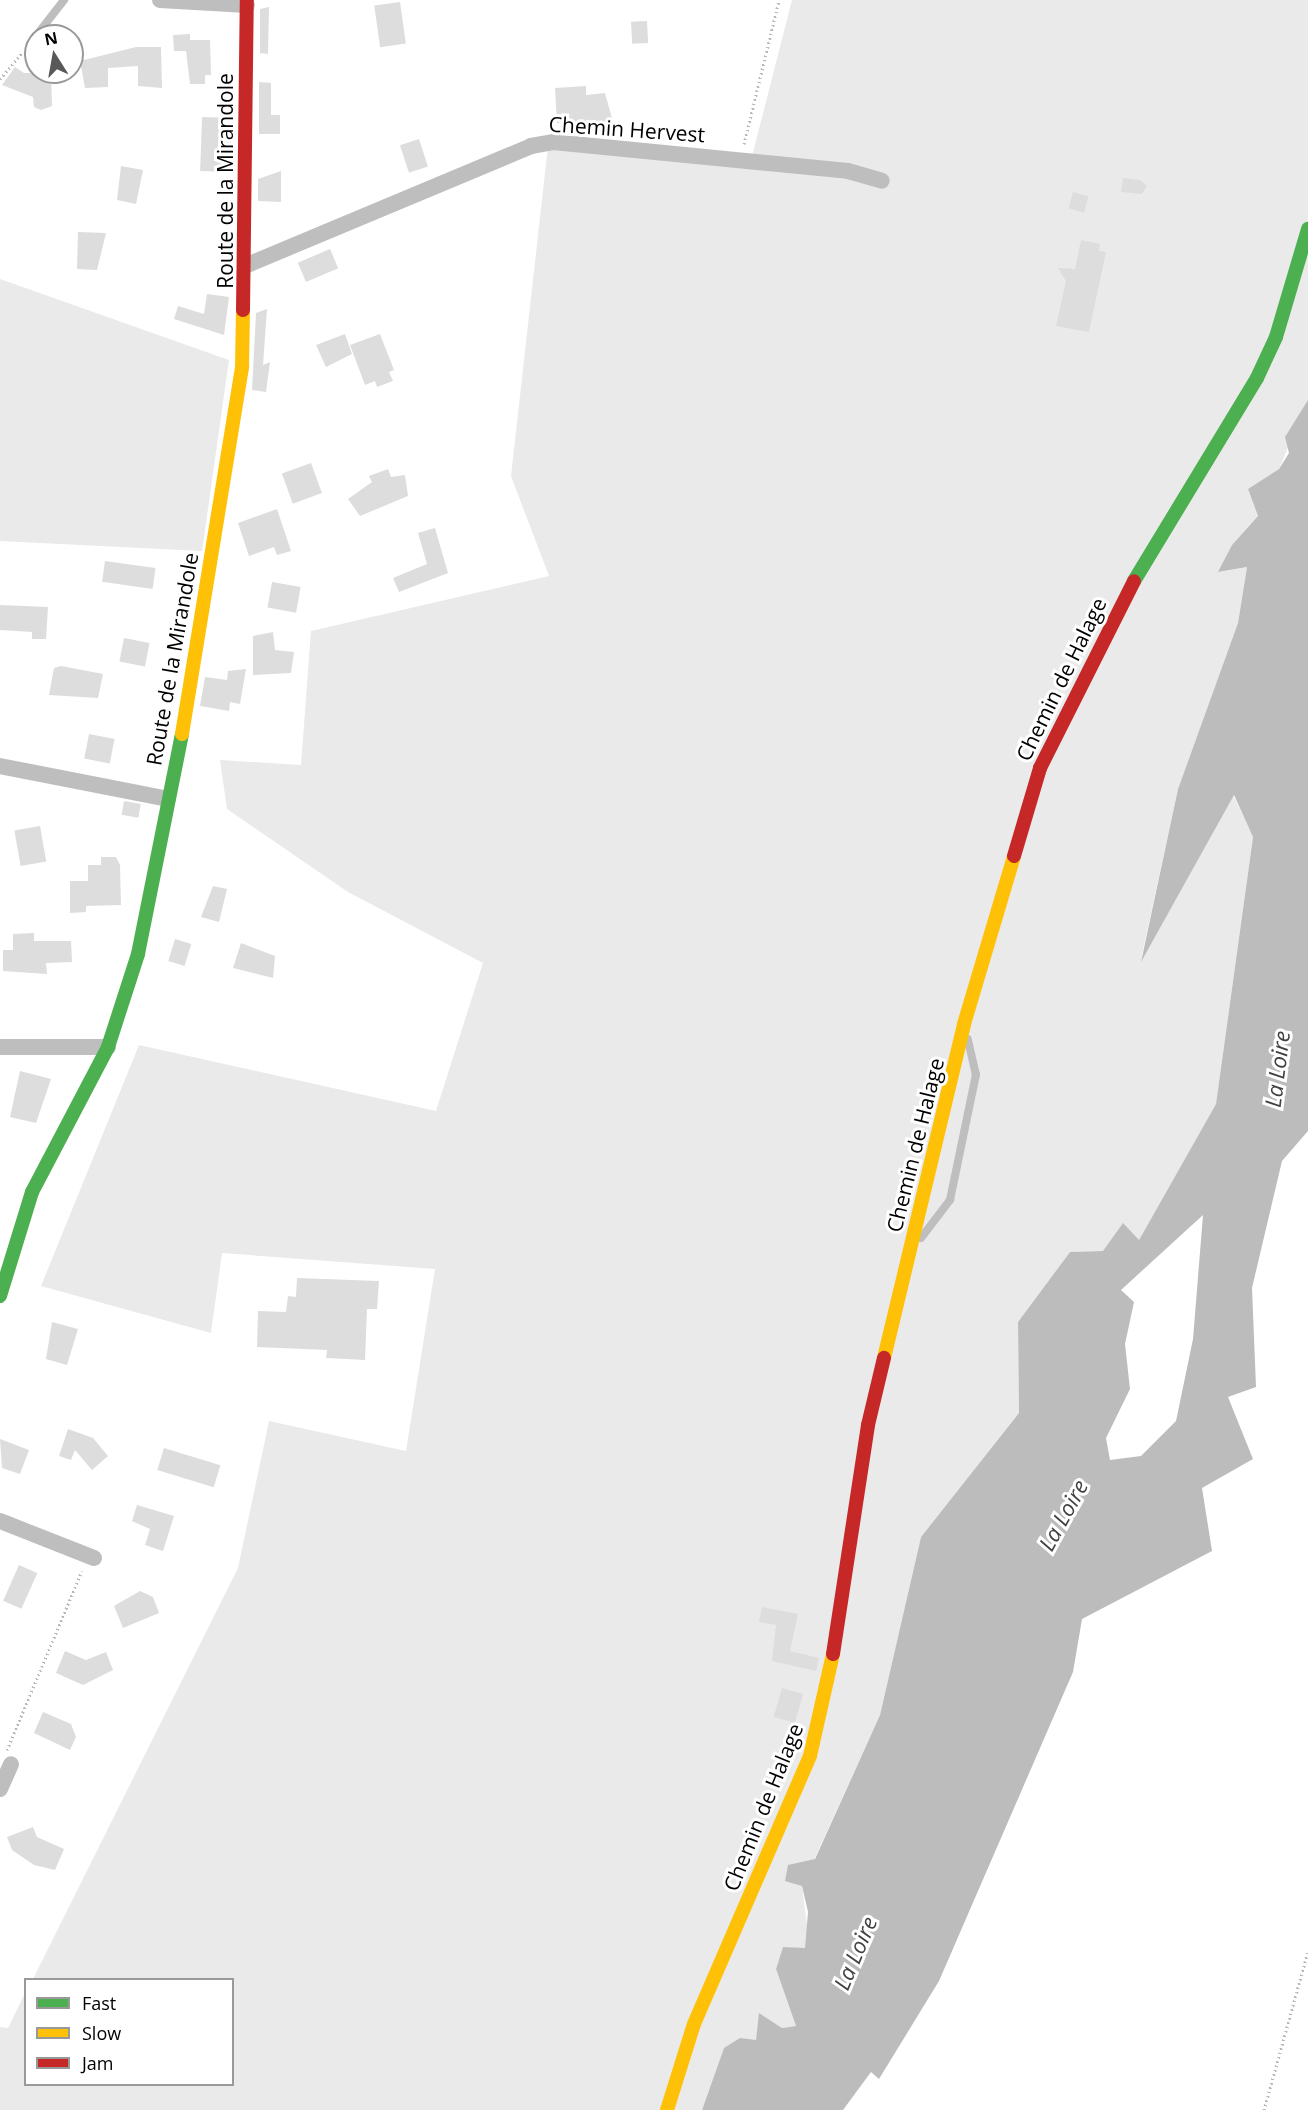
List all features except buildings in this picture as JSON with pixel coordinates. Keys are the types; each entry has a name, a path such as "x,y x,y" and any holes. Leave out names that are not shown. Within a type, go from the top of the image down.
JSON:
{"main road":[{"name":"Route de la Mirandole","path":"0,1296 32,1192 108,1047 138,954 168,799 230,455 247,266 247,3"},
{"name":"Chemin de Halage","path":"667,2110 694,2024 810,1756 825,1705 868,1425 964,1024 1040,768 1125,597 1257,378 1276,337 1308,229"}],"street":[{"path":"160,0 247,3"},
{"name":"Chemin Hervest","path":"247,266 531,146 553,142 848,171 882,181"},
{"path":"0,766 168,799"},
{"path":"0,1047 108,1047"},
{"path":"0,1521 92,1557"},
{"path":"0,1789 8,1759"}],"lane":[{"path":"46,24 64,0"},
{"path":"911,1250 951,1200 976,1075 964,1024"}],"path":[{"path":"740,160 779,0"},
{"path":"0,79 24,51"},
{"path":"8,1759 92,1557"},
{"path":"1264,2110 1308,1951"}],"shaded area":[{"path":"792,0 1308,0 1308,400 1279,469 1248,489 1258,516 1232,545 1219,572 1247,567 1238,623 1178,789 1141,959 1233,795 1253,836 1216,1104 1139,1240 1103,1251 1070,1252 1018,1322 1019,1413 921,1537 880,1715 802,1886 809,1941 805,1949 783,1947 776,1969 796,2026 782,2028 760,2014 756,2041 724,2048 702,2110 0,2110 0,2027 8,2028 24,1995 24,2086 234,2086 234,1978 33,1978 238,1568 269,1421 406,1451 435,1269 222,1253 211,1333 41,1286 139,1045 436,1111 483,963 348,892 227,809 220,760 301,765 311,631 549,576 511,476 548,146 749,168"},
{"path":"0,279 229,360 202,551 0,541"}],"water":[{"name":"La Loire","path":"1308,400 1308,1131 1282,1161 1252,1288 1256,1387 1228,1397 1253,1459 1202,1488 1212,1551 1082,1619 1073,1672 939,1981 879,2079 871,2072 843,2110 702,2110 724,2048 740,2038 756,2040 759,2013 782,2028 796,2026 776,1969 783,1947 805,1948 808,1912 802,1886 785,1881 788,1865 815,1859 880,1715 921,1537 1019,1413 1018,1322 1070,1252 1103,1251 1123,1223 1139,1240 1216,1104 1253,837 1234,795 1141,962 1178,789 1238,623 1247,567 1218,572 1232,545 1258,516 1248,489 1279,469 1289,453 1285,437","holes":["1203,1215 1193,1339 1176,1421 1141,1456 1110,1460 1106,1438 1130,1389 1125,1344 1134,1302 1121,1290"]}],"traffic: fast":[{"path":"1134,581 1257,378 1276,337 1308,229"},
{"path":"0,1296 32,1192 108,1047 138,954 182,734"}],"traffic: slow":[{"path":"182,734 242,367 243,310"},
{"path":"884,1358 964,1024 1014,856"},
{"path":"667,2110 694,2024 810,1756 833,1654"}],"traffic: jam":[{"path":"243,310 247,0"},
{"path":"1014,856 1040,768 1134,581"},
{"path":"833,1654 868,1425 884,1358"}]}
